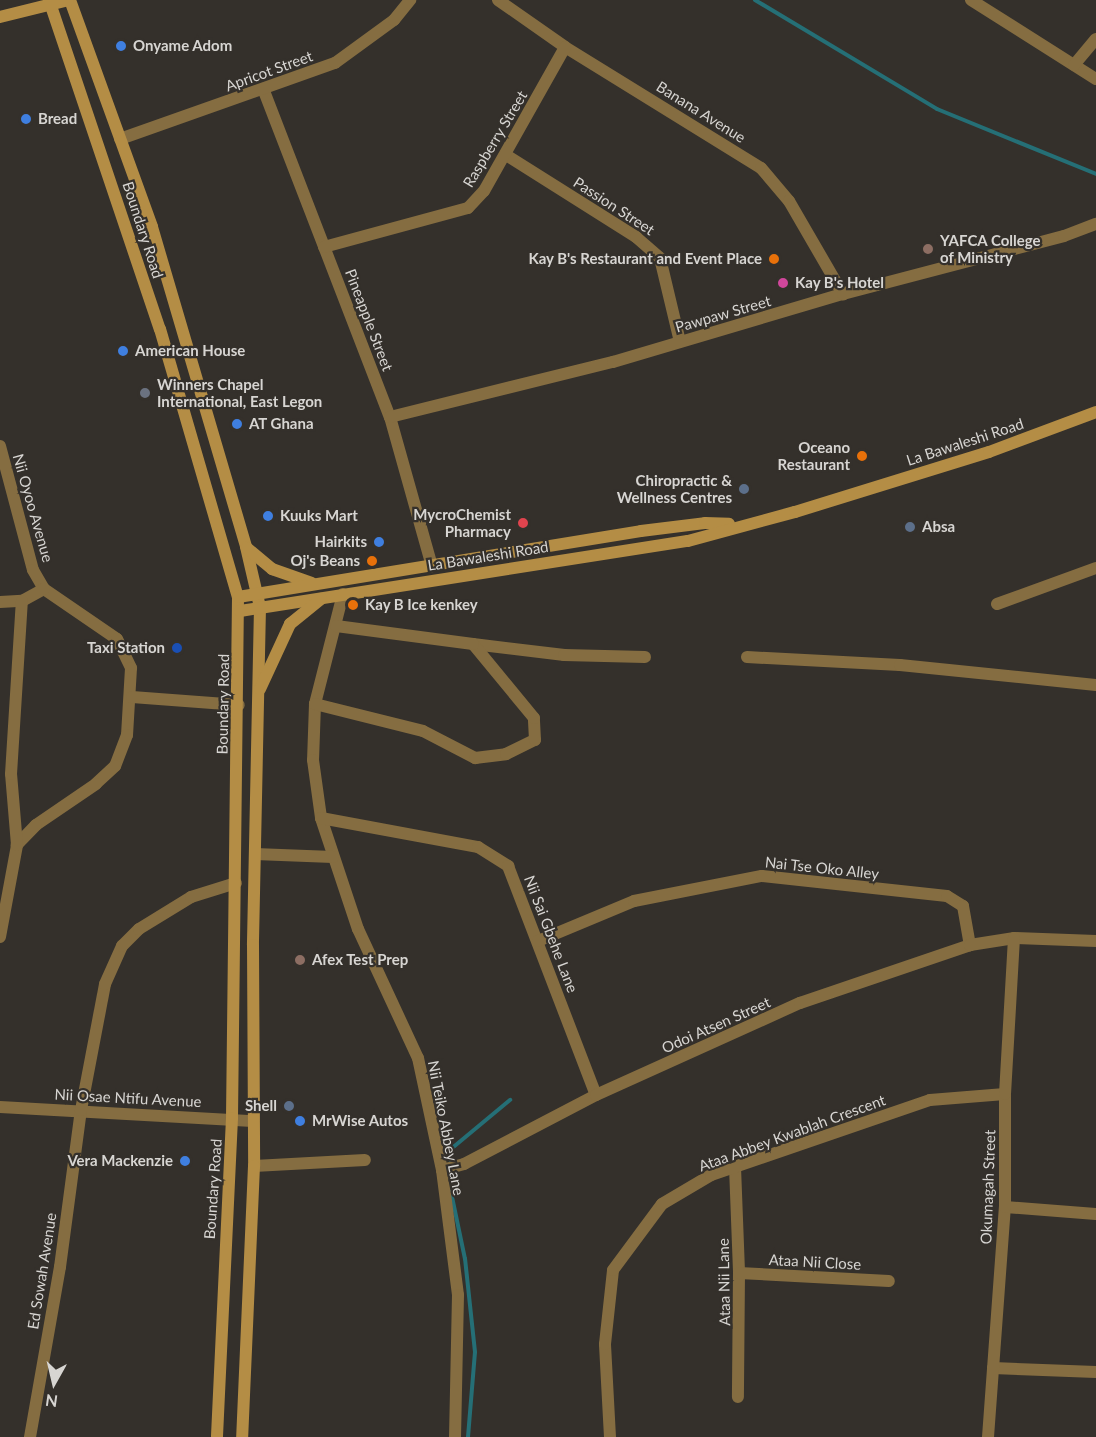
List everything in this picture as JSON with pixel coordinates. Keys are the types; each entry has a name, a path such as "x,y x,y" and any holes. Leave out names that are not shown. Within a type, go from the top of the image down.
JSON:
{"main road":[{"path":"0,17 69,0"},
{"name":"Boundary Road","path":"69,0 152,227 246,547 260,607 255,854 254,1166 242,1437"},
{"name":"Boundary Road","path":"50,3 156,318 238,597 240,611 232,1118 217,1437"},
{"name":"La Bawaleshi Road","path":"240,611 688,541 739,525 795,512 989,452 1096,412"},
{"name":"La Bawaleshi Road","path":"238,597 641,531 705,523 739,525"},
{"path":"246,547 272,569 313,584"},
{"path":"258,696 290,624 322,598"}],"street":[{"name":"Apricot Street","path":"120,139 264,91 335,63 394,20 410,0"},
{"name":"Banana Avenue","path":"498,0 565,47 761,168 789,201 843,294"},
{"path":"971,0 1096,79"},
{"path":"1074,65 1096,39"},
{"name":"Raspberry Street","path":"324,247 468,208 484,191 506,155 565,47"},
{"name":"Pineapple Street","path":"264,91 390,417 432,566"},
{"name":"Passion Street","path":"506,155 636,237 660,258 680,342"},
{"name":"Pawpaw Street","path":"390,417 680,342 843,294 1064,236 1096,224"},
{"name":"Nii Oyoo Avenue","path":"0,446 5,479 33,570 44,588 117,639 131,668 132,697 127,735 115,766 96,784 36,825 17,845"},
{"path":"997,604 1096,568"},
{"path":"0,602 22,601 44,588"},
{"name":"Nii Teiko Abbey Lane","path":"343,594 315,704 313,760 321,818 333,857 358,929 417,1058 445,1169 458,1295 456,1437"},
{"path":"1,929 17,845 11,774 22,601"},
{"path":"336,626 564,655 645,657"},
{"path":"315,704 423,731 475,758 506,754 534,740 534,718 473,644"},
{"path":"747,657 900,665 1096,685"},
{"path":"132,697 239,705"},
{"name":"Nii Sai Gbehe Lane","path":"321,818 425,835 478,847 496,856 508,866 596,1095"},
{"path":"255,854 333,857"},
{"name":"Nai Tse Oko Alley","path":"538,941 634,901 762,876 947,896 963,906 970,945"},
{"name":"Ed Sowah Avenue","path":"30,1437 60,1267 81,1110 105,984 122,946 140,929 191,897 236,883"},
{"name":"Odoi Atsen Street","path":"445,1169 464,1164 596,1095 800,1004 970,945 1014,938 1096,941"},
{"name":"Okumagah Street","path":"988,1437 1005,1207 1005,1094 1014,938"},
{"name":"Ataa Abbey Kwablah Crescent","path":"610,1437 605,1344 613,1270 662,1204 711,1175 930,1100 1005,1094"},
{"name":"Nii Osae Ntifu Avenue","path":"0,1107 232,1118 253,1121"},
{"path":"254,1166 365,1160"},
{"name":"Ataa Nii Lane","path":"735,1167 740,1273 738,1397"},
{"path":"1005,1207 1096,1214"},
{"name":"Ataa Nii Close","path":"740,1273 889,1281"},
{"path":"993,1368 1096,1372"}],"waterway":[{"path":"755,0 937,109 1096,174"},
{"path":"468,1437 475,1352 465,1259 451,1192 451,1149 510,1100"}],"place":[{"name":"Onyame Adom","path":"121,46"},
{"name":"Bread","path":"26,119"},
{"name":"YAFCA College of Ministry","path":"928,249"},
{"name":"Kay B's Restaurant and Event Place","path":"774,259"},
{"name":"Kay B's Hotel","path":"783,283"},
{"name":"American House","path":"123,351"},
{"name":"Winners Chapel International, East Legon","path":"145,393"},
{"name":"AT Ghana","path":"237,424"},
{"name":"Oceano Restaurant","path":"862,456"},
{"name":"Chiropractic & Wellness Centres","path":"744,489"},
{"name":"Kuuks Mart","path":"268,516"},
{"name":"MycroChemist Pharmacy","path":"523,523"},
{"name":"Absa","path":"910,527"},
{"name":"Hairkits","path":"379,542"},
{"name":"Oj's Beans","path":"372,561"},
{"name":"Kay B Ice kenkey","path":"353,605"},
{"name":"Taxi Station","path":"177,648"},
{"name":"Afex Test Prep","path":"300,960"},
{"name":"Shell","path":"289,1106"},
{"name":"MrWise Autos","path":"300,1121"},
{"name":"Vera Mackenzie","path":"185,1161"}]}
